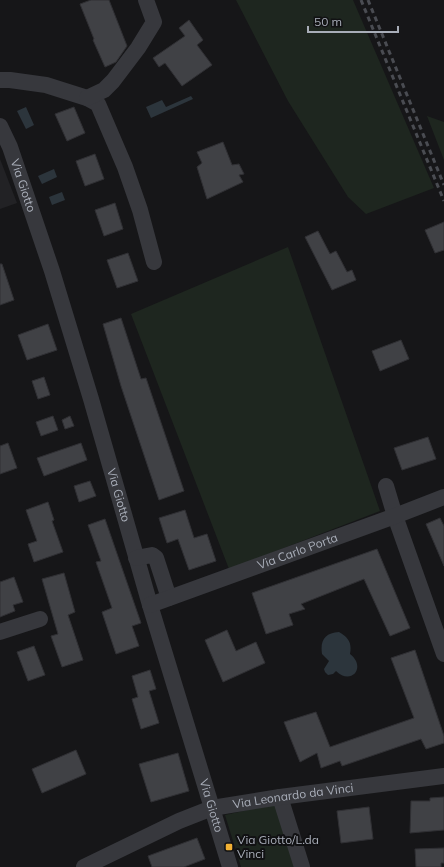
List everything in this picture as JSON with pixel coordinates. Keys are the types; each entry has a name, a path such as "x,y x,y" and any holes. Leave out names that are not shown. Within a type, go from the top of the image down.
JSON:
{"street":[{"path":"88,98 104,90 113,81 138,48 154,22 146,0"},
{"path":"0,80 46,85 88,98 98,104 125,167 140,210 154,262"},
{"name":"Via Giotto","path":"0,126 10,147 52,271 91,399 150,605 230,867"},
{"path":"386,486 395,516 443,646"},
{"name":"Via Carlo Porta","path":"150,605 444,497"},
{"path":"136,558 152,555 156,558 169,598"},
{"path":"0,632 40,619"},
{"name":"Via Leonardo da Vinci","path":"84,867 105,862 179,821 212,808 280,796 444,776"},
{"path":"280,796 302,867"}],"shaded area":[{"path":"236,0 353,0 434,188 366,214 348,197 288,101"},
{"path":"191,96 193,99 151,118 146,107 162,100 166,107"},
{"path":"26,107 34,125 26,129 17,111"},
{"path":"427,116 444,122 444,160"},
{"path":"0,159 17,203 0,209"},
{"path":"54,169 57,177 42,184 38,176"},
{"path":"62,192 65,200 52,205 49,197"},
{"path":"288,247 380,511 229,569 131,314"},
{"path":"339,632 349,641 351,647 350,654 355,659 357,664 357,669 352,676 342,675 336,671 333,674 328,675 324,669 329,661 322,654 324,638 330,634"},
{"path":"276,804 295,867 241,867 225,815"}],"building":[{"path":"91,0 109,0 127,46 116,62 105,67 80,4"},
{"path":"189,20 203,40 197,45 212,65 182,86 165,63 159,67 153,58 185,36 179,28"},
{"path":"74,107 85,133 67,141 55,114"},
{"path":"223,142 232,165 239,164 244,174 239,175 243,182 207,199 197,167 202,163 197,152"},
{"path":"95,154 104,179 85,186 76,161"},
{"path":"115,203 123,229 104,236 95,210"},
{"path":"444,222 444,250 435,253 425,230"},
{"path":"318,231 330,254 336,251 347,272 352,270 356,280 332,290 305,237"},
{"path":"128,253 138,281 117,288 107,260"},
{"path":"0,264 2,264 14,300 0,305"},
{"path":"121,318 141,379 146,378 184,491 159,500 121,386 103,324"},
{"path":"48,324 57,350 27,360 18,335"},
{"path":"401,340 409,359 380,371 372,351"},
{"path":"44,377 50,395 38,399 32,381"},
{"path":"53,416 58,430 41,436 36,422"},
{"path":"70,416 74,426 65,429 62,420"},
{"path":"428,437 436,459 402,470 394,448"},
{"path":"8,443 17,468 0,474 0,446"},
{"path":"81,443 87,460 44,476 37,458"},
{"path":"90,481 96,496 79,502 74,486"},
{"path":"48,502 54,520 52,521 63,552 34,562 28,544 37,541 26,510"},
{"path":"185,510 194,538 207,534 216,561 189,570 178,539 167,543 159,518"},
{"path":"440,518 444,526 444,566 426,524"},
{"path":"105,519 141,623 132,626 139,646 116,654 102,612 112,608 96,562 101,561 88,525"},
{"path":"377,549 410,628 390,636 364,579 301,604 305,609 289,614 293,625 266,634 252,593"},
{"path":"64,573 75,612 68,615 83,660 62,667 51,636 58,634 42,579"},
{"path":"14,577 23,602 13,605 15,611 0,617 0,582"},
{"path":"227,630 236,651 256,642 265,663 223,682 205,640"},
{"path":"34,646 45,675 28,681 17,652"},
{"path":"415,650 444,736 444,743 426,749 421,739 342,766 340,761 321,768 317,753 300,762 284,722 316,712 330,747 414,718 391,658"},
{"path":"150,670 156,689 149,691 159,723 141,729 132,699 138,697 132,676"},
{"path":"76,750 86,774 42,793 32,769"},
{"path":"178,753 189,791 151,802 139,764"},
{"path":"444,797 444,830 410,833 411,801 430,801 430,798"},
{"path":"369,807 373,839 341,843 337,811"},
{"path":"197,838 205,859 184,867 152,867 148,856"},
{"path":"444,848 444,863 441,863 441,867 416,867 415,849"}],"railway":[{"path":"361,0 444,201"},
{"path":"368,0 444,185"}],"place":[{"name":"Via Giotto/L.da Vinci","path":"229,847"}]}
